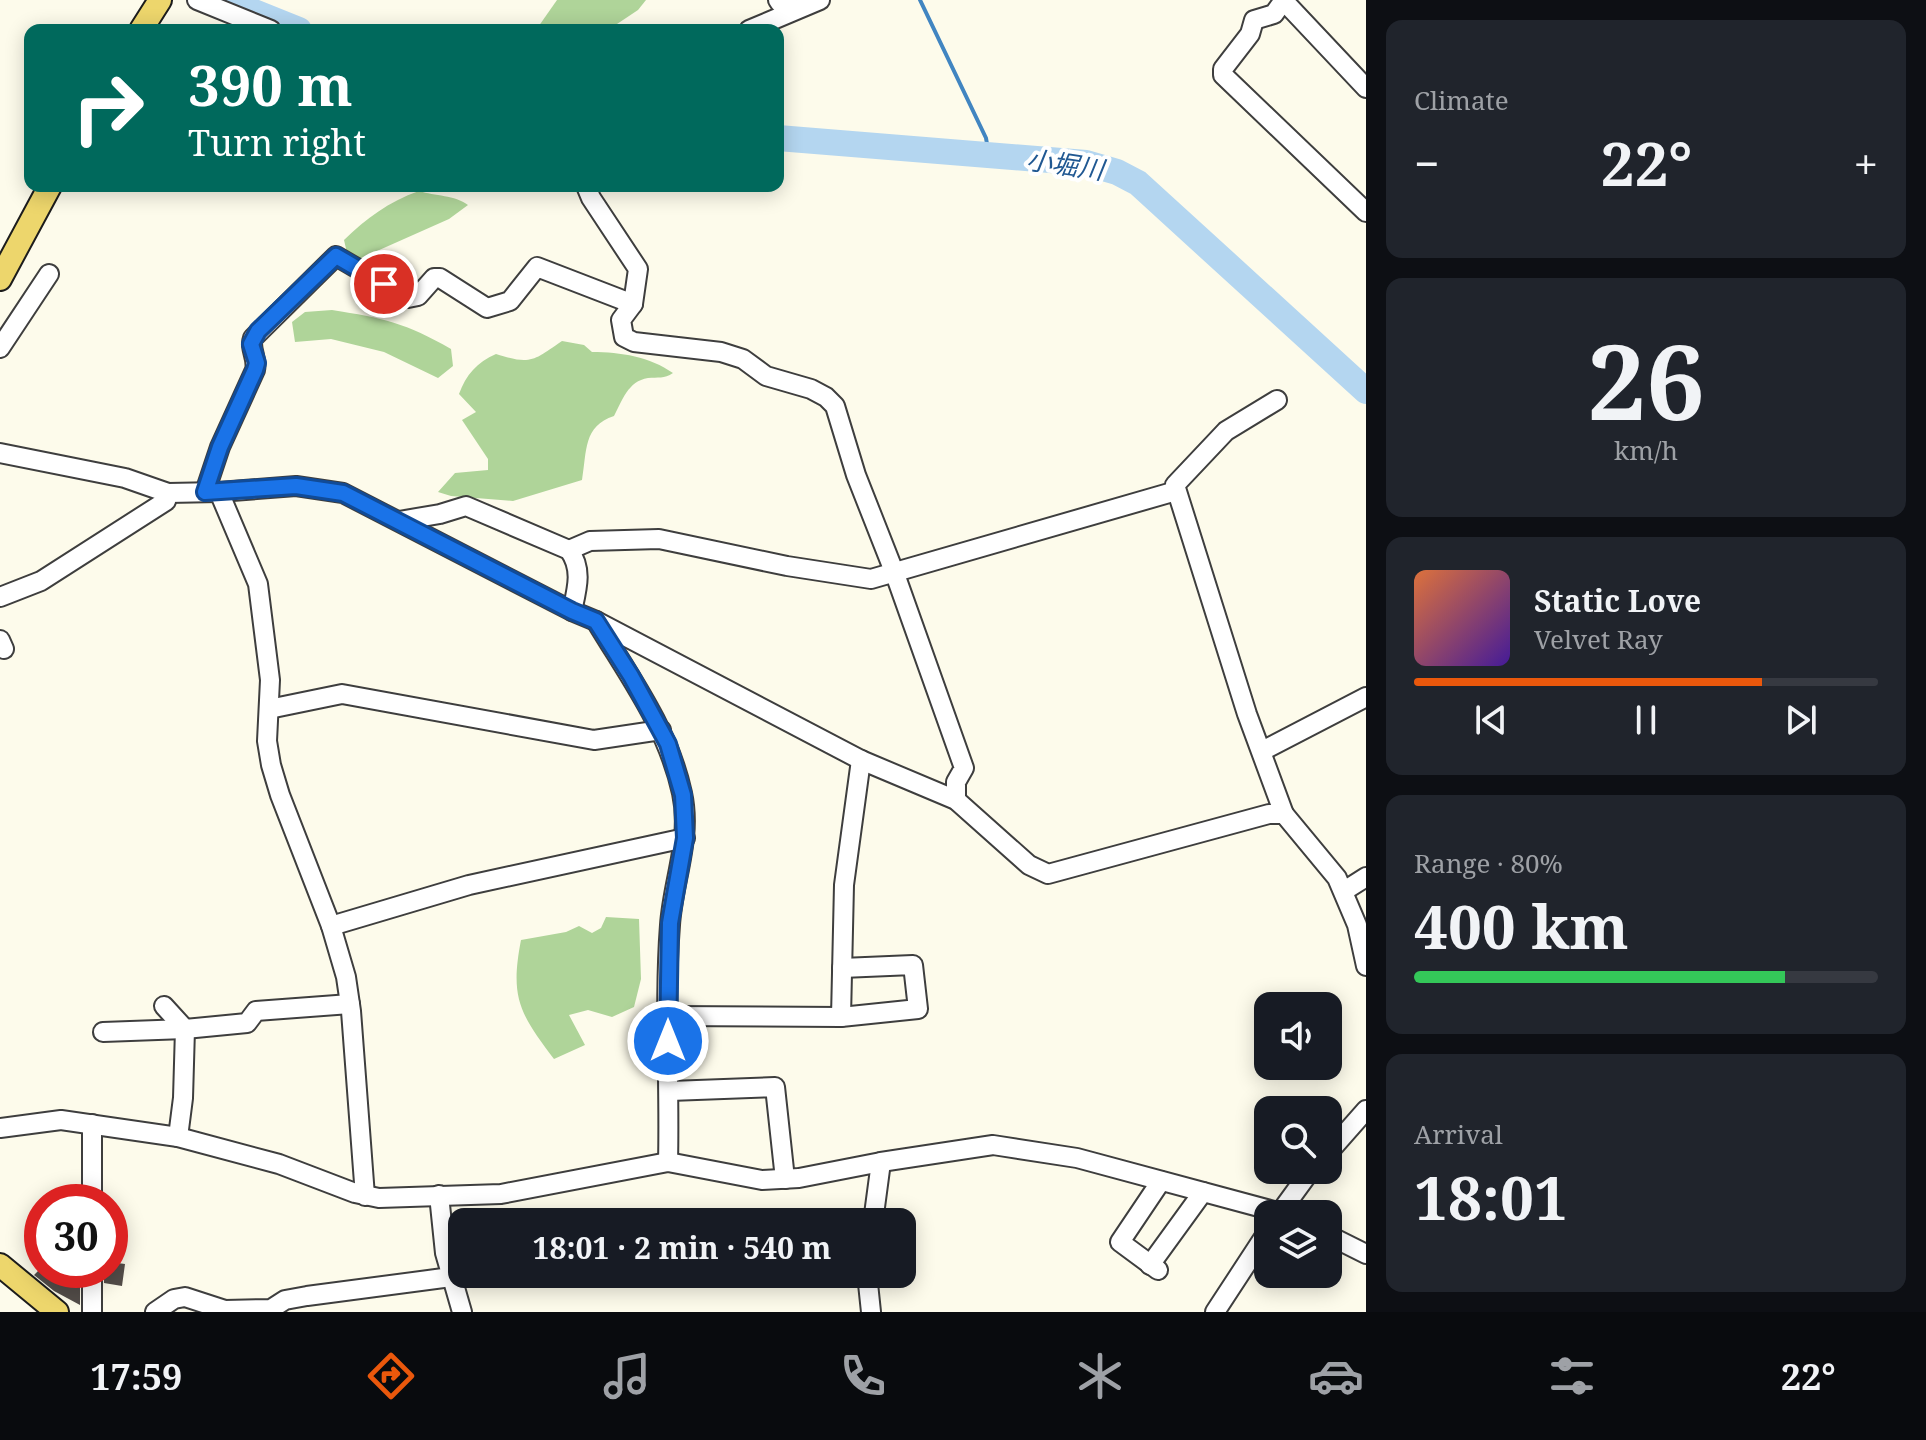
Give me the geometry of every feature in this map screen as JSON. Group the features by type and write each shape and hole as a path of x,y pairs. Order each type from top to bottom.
{"main road":[{"path":"145,24 160,0"},
{"path":"0,279 46,192"},
{"path":"0,1265 57,1312"}],"street":[{"path":"197,0 256,24"},
{"path":"778,0 780,3 788,0"},
{"path":"763,24 820,0"},
{"path":"1366,88 1284,0 1274,14 1254,20 1250,34 1223,69 1223,75 1366,212"},
{"path":"588,192 638,269 633,304 621,320 624,337 634,342 721,352 743,359 766,376 811,389 835,406 856,475 964,768 956,782 956,800"},
{"path":"365,1196 346,977 331,926 280,795 267,741 270,680 258,584 212,492 220,447 255,370 257,363 251,344 253,338 336,256 408,298 418,296 434,278 440,278 487,308 510,301 537,267 633,304"},
{"path":"0,348 49,274"},
{"path":"1277,400 1226,431 1175,485 1247,714 1284,814 1337,878 1362,940 1366,966"},
{"path":"0,453 125,478 168,493 312,486 343,493 861,760 956,800 1029,865 1048,874 1269,814 1284,814"},
{"path":"569,550 590,541 659,539 787,566 871,579 1176,491"},
{"path":"0,597 41,581 62,568 166,501 168,493"},
{"path":"399,521 466,506 569,550 575,557 579,579 572,611"},
{"path":"596,621 661,730 683,795 685,838 670,923 668,1162"},
{"path":"269,709 342,694 594,740 661,730"},
{"path":"1262,751 1366,697"},
{"path":"841,1017 844,885 861,760"},
{"path":"331,926 469,885 685,838"},
{"path":"1344,891 1366,877"},
{"path":"668,1016 841,1017 918,1009 913,965 842,968"},
{"path":"103,1032 247,1023 256,1011 350,1004"},
{"path":"164,1006 185,1029 183,1098 178,1137"},
{"path":"670,1091 775,1087 785,1179"},
{"path":"1342,1139 1363,1119"},
{"path":"0,1128 61,1120 178,1137 279,1164 365,1196 379,1198 501,1194 668,1162 762,1180 785,1179 993,1145 1077,1158 1254,1206"},
{"path":"92,1124 92,1184"},
{"path":"875,1208 881,1162"},
{"path":"1161,1181 1120,1242 1154,1267 1203,1192"},
{"path":"439,1195 448,1265"},
{"path":"1342,1242 1366,1254"},
{"path":"1215,1312 1254,1252"},
{"path":"155,1312 174,1299 185,1297 225,1310 271,1309 285,1300 296,1298 448,1277"},
{"path":"92,1288 92,1312"},
{"path":"454,1288 462,1312"},
{"path":"868,1288 871,1312"}],"green space":[{"path":"557,0 646,0 638,10 617,24 540,24"},
{"path":"424,192 451,197 468,205 449,219 359,259 347,253 344,240 378,211 408,195"},
{"path":"332,310 380,319 421,333 451,349 453,366 438,378 384,352 331,339 295,342 292,322 305,312"},
{"path":"562,341 584,345 592,352 645,359 673,373 635,383 626,392 614,416 597,426 588,441 582,480 513,501 451,496 438,492 455,473 488,470 488,459 462,420 476,412 459,394 473,370 496,354 531,359"},
{"path":"606,917 639,919 641,979 634,1007 612,1017 588,1010 569,1015 585,1045 554,1059 520,1004 517,976 521,940 566,932 579,926 592,933 601,928"}],"building":[{"path":"50,1288 80,1288 80,1305"}],"waterway":[{"name":"小堀川","path":"224,0 284,24"},
{"path":"920,0 986,138 989,156"},
{"name":"小堀川","path":"784,138 1086,163 1117,172 1138,183 1366,391"}],"route":[{"path":"384,284 336,256 258,331 251,344 257,363 255,370 220,447 205,492 312,486 343,493 596,621 631,676 668,744 683,795 685,838 670,923 668,1041"}]}
